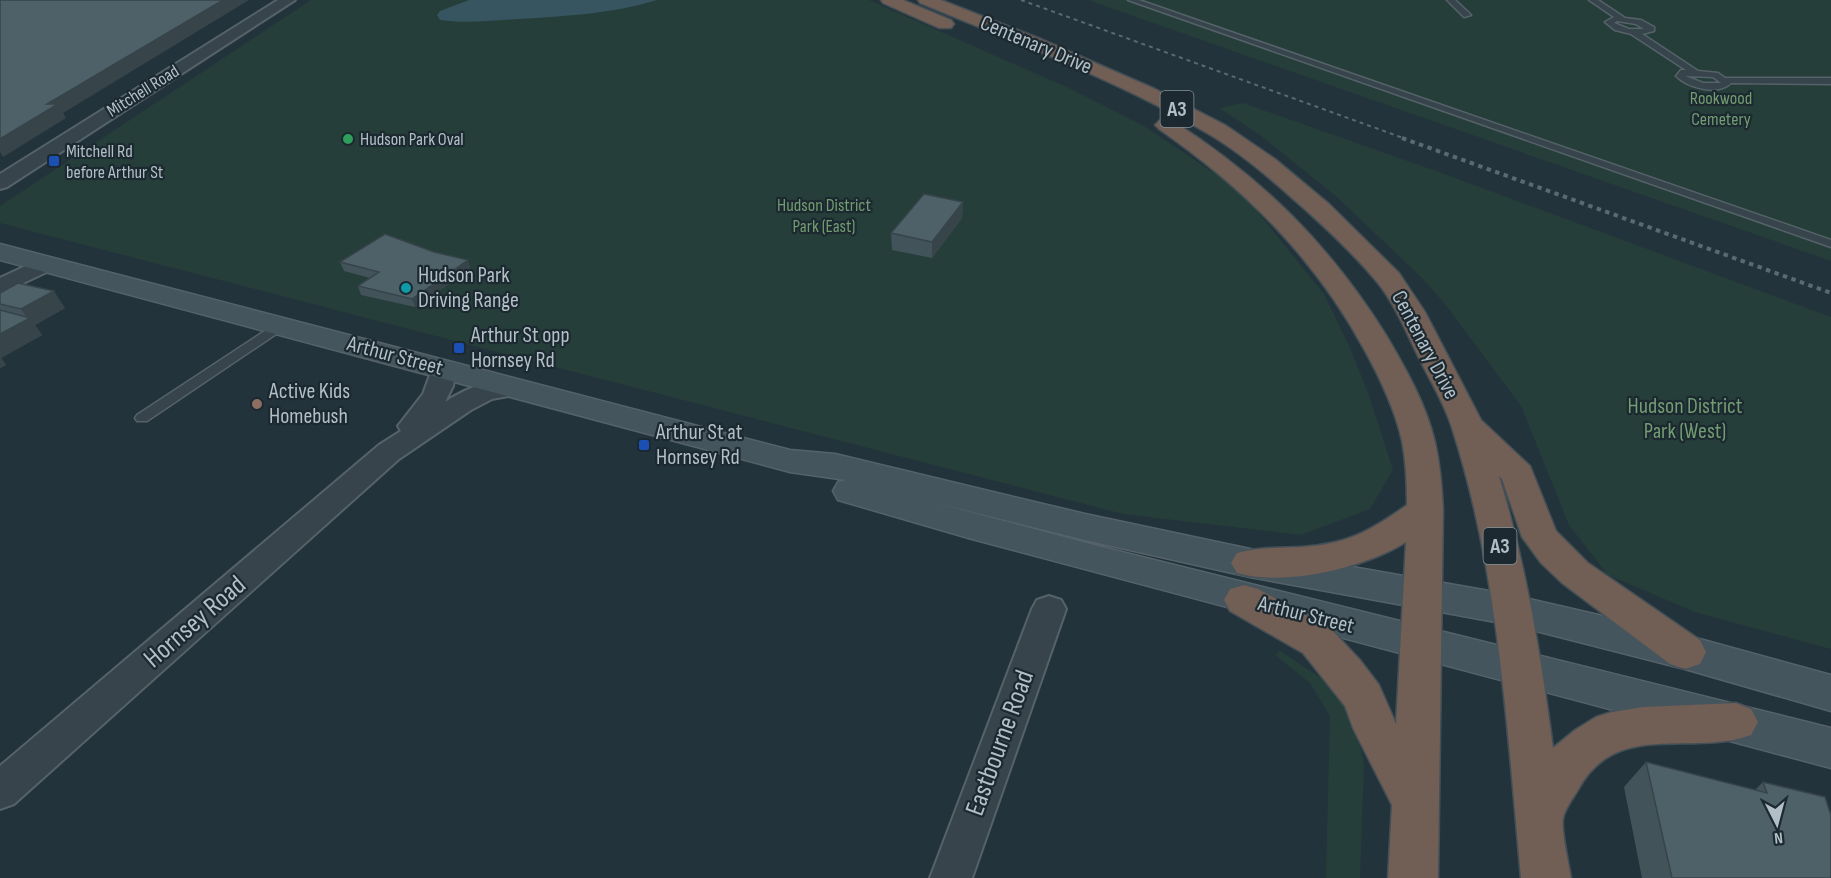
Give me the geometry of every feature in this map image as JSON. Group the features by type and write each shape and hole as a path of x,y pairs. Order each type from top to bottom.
{"highway":[{"name":"Centenary Drive","path":"889,0 1069,76 1160,121 1197,144 1241,178 1281,214 1334,276 1362,318 1402,389 1417,434 1424,472 1425,510 1413,878"},
{"name":"Centenary Drive","path":"926,0 1032,42 1148,93 1217,130 1267,164 1320,209 1389,279 1411,312 1468,426 1505,566 1522,669 1546,878"},
{"path":"1468,426 1518,474 1540,537 1554,553 1575,573 1685,652"},
{"path":"1414,801 1375,728 1364,698 1345,672 1317,641 1247,581 1297,561 1356,552 1386,537 1425,510"},
{"path":"1539,816 1568,764 1612,730 1643,726 1736,722"}],"main road":[{"name":"Arthur Street","path":"0,252 790,460 823,483 980,530 1247,581 1421,595 1512,610 1685,652 1831,693"},
{"name":"Arthur Street","path":"1247,581 1421,644 1736,722 1831,748"}],"street":[{"name":"Mitchell Road","path":"0,183 288,0"},
{"path":"0,287 45,264"},
{"name":"Hornsey Road","path":"389,453 436,397 443,370"},
{"name":"Hornsey Road","path":"0,791 389,453 460,404 485,392 511,387"},
{"name":"Eastbourne Road","path":"951,878 1049,609"}],"lane":[{"path":"1132,0 1831,244"},
{"path":"1451,0 1467,15"},
{"path":"1593,0 1622,19 1638,22 1651,29 1644,32 1632,32 1618,29 1609,22 1622,19"},
{"path":"1632,32 1694,71"},
{"path":"1726,80 1726,85 1707,86 1693,83 1680,76 1684,72 1694,71 1715,75 1726,80 1831,81"},
{"path":"142,418 280,325"}],"green space":[{"name":"Hudson District Park (East)","path":"311,0 869,0 1071,89 1144,126 1223,179 1253,206 1324,294 1369,395 1393,470 1370,509 1301,535 1123,514 0,223 0,206"},
{"name":"Rookwood Cemetery","path":"1088,0 1831,0 1831,261"},
{"name":"Hudson District Park (West)","path":"1243,103 1439,172 1831,317 1831,649 1695,612 1608,575 1569,525 1521,406 1445,304 1423,279 1338,198 1260,135 1219,108"},
{"path":"1280,651 1328,685 1335,684 1354,718 1364,764 1360,878 1326,878 1330,716 1310,683 1275,655"}],"water":[{"path":"469,0 657,0 589,14 554,17 460,22 440,20 437,15 440,11"}],"building":[{"path":"0,0 223,0 47,104 58,104 0,139"},
{"path":"924,194 963,202 932,242 891,233"},
{"path":"385,234 434,252 468,260 412,299 358,286 379,272 340,262"},
{"path":"18,283 54,291 21,309 0,304 0,293"},
{"path":"0,310 30,318 0,334"},
{"path":"1646,762 1767,793 1763,782 1825,797 1831,815 1831,878 1672,878"}],"railway":[{"path":"1021,0 1406,139"},
{"path":"1402,138 1831,293"}],"place":[{"name":"Hudson Park Oval","path":"348,139"},
{"name":"Mitchell Rd before Arthur St","path":"54,161"},
{"name":"Hudson Park Driving Range","path":"406,288"},
{"name":"Arthur St opp Hornsey Rd","path":"459,348"},
{"name":"Active Kids Homebush","path":"257,404"},
{"name":"Arthur St at Hornsey Rd","path":"644,445"}]}
